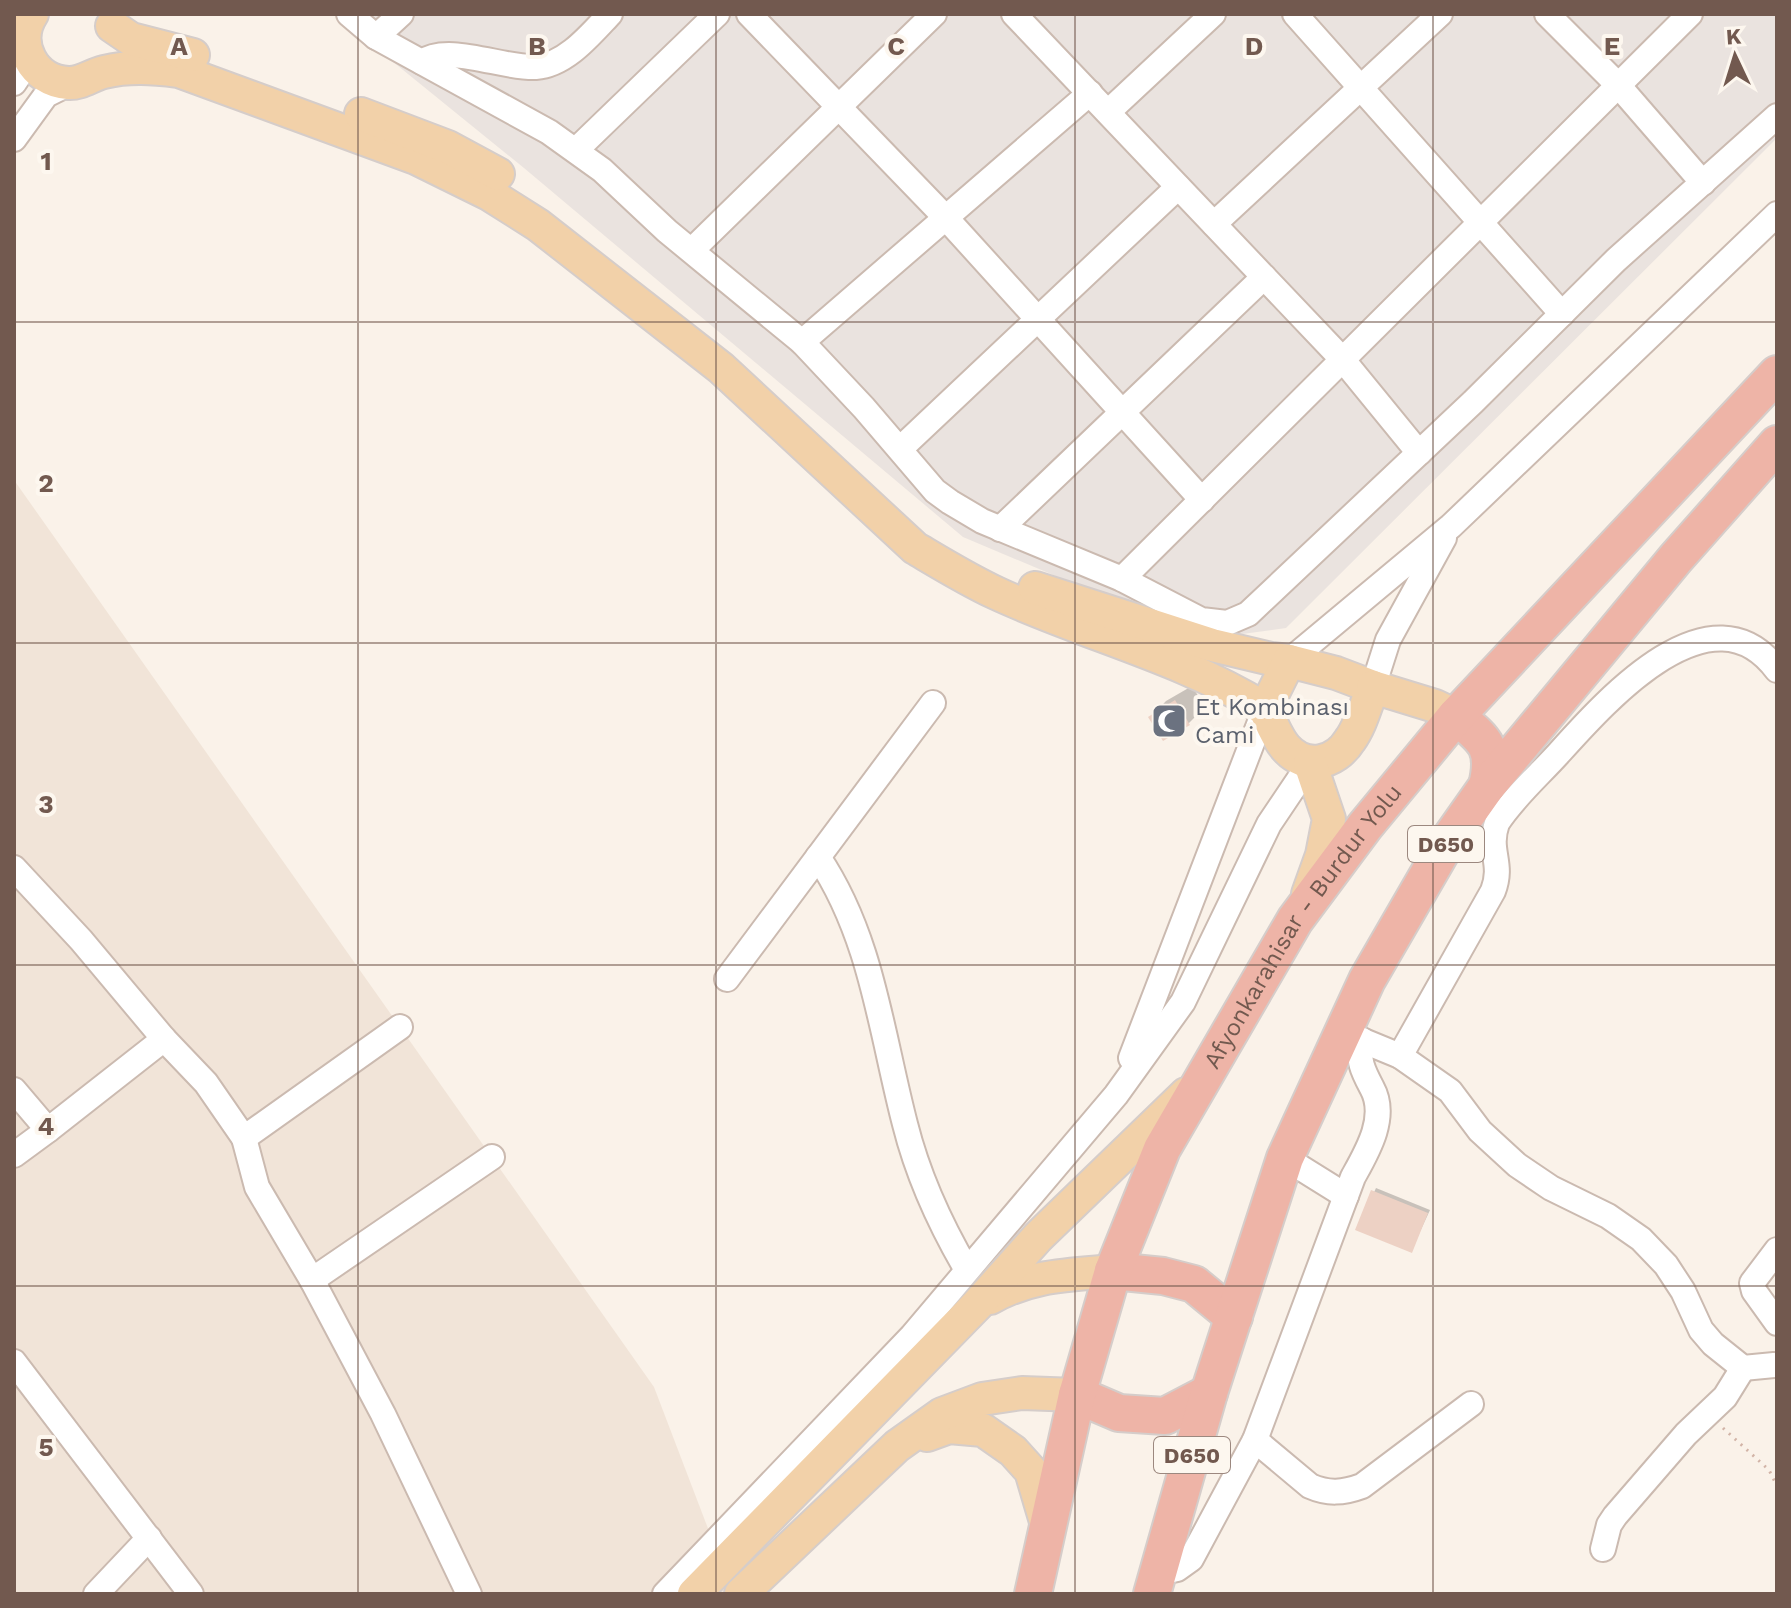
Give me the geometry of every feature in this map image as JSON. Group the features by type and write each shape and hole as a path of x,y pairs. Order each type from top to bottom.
{"highway":[{"name":"Afyonkarahisar - Burdur Yolu","path":"1033,1594 1077,1395 1113,1271 1162,1149 1303,911 1365,826 1456,716 1777,374"},
{"name":"D650","path":"1155,1584 1209,1393 1285,1158 1352,1037 1367,980 1444,847 1487,786 1676,558 1777,444"},
{"path":"1456,716 1487,744 1492,766 1487,786"},
{"path":"1113,1271 1163,1276 1194,1284 1234,1317"},
{"path":"1077,1395 1119,1413 1165,1416 1209,1393"}],"main road":[{"path":"32,14 24,36 21,60 56,81 83,79 121,68 144,66 179,71 416,158 489,194 538,225 691,342 915,548 955,573 997,593 1218,682 1265,709 1285,747 1296,757 1310,763 1327,761 1351,740 1373,687"},
{"path":"83,79 107,64 113,51 109,18"},
{"path":"109,18 131,39 182,51 424,136 504,177 590,240 723,349 885,500 948,551 1000,577 1212,645 1336,673 1456,716"},
{"path":"1265,709 1289,661"},
{"path":"1303,911 1322,855 1329,819 1310,763"},
{"path":"694,1594 977,1305 1038,1237 1200,1081"},
{"path":"977,1305 1013,1285 1046,1276 1113,1271"},
{"path":"741,1594 897,1446 942,1414 982,1399 1022,1393 1077,1395"},
{"path":"897,1446 949,1427 983,1430 1013,1451 1031,1471 1047,1525"}],"street":[{"path":"349,14 376,37 520,115 576,150 625,189 667,231 802,342 935,491 965,512 1000,529 1122,579 1201,620 1218,623 1248,614 1419,453 1616,260 1777,116"},
{"path":"376,37 401,14"},
{"path":"422,62 431,56 449,56 538,67 573,52 610,14"},
{"path":"576,150 717,14"},
{"path":"749,14 946,218 1202,500"},
{"path":"692,250 934,14"},
{"path":"1014,14 1343,360 1419,453"},
{"path":"1108,112 1213,14"},
{"path":"1295,14 1562,314"},
{"path":"1214,224 1440,14"},
{"path":"1547,14 1618,85 1703,183"},
{"path":"1122,579 1690,14"},
{"path":"14,139 46,95 83,79"},
{"path":"802,342 1090,93"},
{"path":"900,449 1178,187"},
{"path":"1289,661 1451,526 1777,214"},
{"path":"1000,529 1264,277"},
{"path":"1373,687 1388,640 1451,526"},
{"path":"1400,1056 1493,891 1499,865 1493,841 1497,823 1597,711 1663,656 1692,643 1716,639 1740,641 1775,659"},
{"path":"727,979 933,703"},
{"path":"1116,1095 1265,709"},
{"path":"665,1594 912,1336 1116,1095 1183,1002 1269,824 1310,763"},
{"path":"818,857 849,911 866,961 905,1125 925,1186 967,1270"},
{"path":"14,868 206,1083 244,1138 257,1187 312,1280 383,1414 469,1594"},
{"path":"244,1138 400,1027"},
{"path":"1352,1037 1400,1056 1450,1091 1480,1131 1517,1165 1551,1188 1608,1216 1647,1245 1666,1265 1683,1291 1701,1330 1743,1368 1776,1371 1777,1338"},
{"path":"1155,1584 1191,1559 1255,1440 1353,1177 1372,1143 1376,1103 1352,1037"},
{"path":"14,1155 164,1039"},
{"path":"14,1090 48,1130"},
{"path":"312,1280 492,1157"},
{"path":"1285,1158 1346,1196"},
{"path":"1777,1250 1752,1283 1754,1291 1777,1323"},
{"path":"14,1362 191,1594"},
{"path":"1603,1549 1609,1525 1615,1516 1686,1434 1725,1397 1743,1368"},
{"path":"1255,1440 1310,1486 1342,1492 1362,1486 1471,1404"},
{"path":"96,1594 149,1538"}],"path":[{"path":"1707,1415 1747,1447 1769,1470 1777,1486"}],"shaded area":[{"path":"334,14 1777,14 1777,138 1286,628 1205,639 963,537 524,168"},
{"path":"14,480 654,1387 733,1594 14,1594"}],"building":[{"name":"Et Kombinası Cami","path":"1175,700 1190,725 1163,741 1148,717"},
{"path":"1371,1190 1428,1213 1412,1253 1355,1230"}],"place":[{"name":"Et Kombinası Cami","path":"1169,721"}]}
